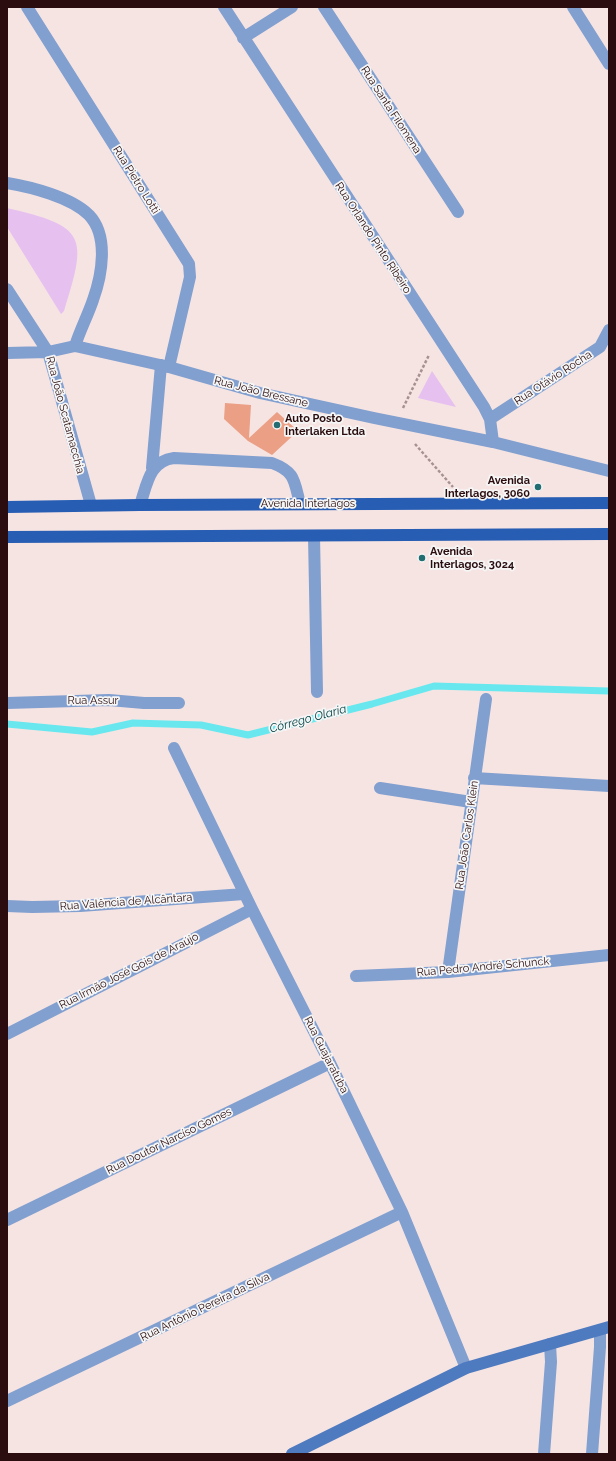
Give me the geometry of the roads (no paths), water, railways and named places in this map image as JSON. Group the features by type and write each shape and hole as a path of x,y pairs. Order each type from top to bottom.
{"main road":[{"name":"Avenida Interlagos","path":"7,507 91,505 609,503"},
{"path":"7,537 609,534"}],"street":[{"name":"Rua Pietro Lotti","path":"27,7 189,264 190,277 165,366 152,468 140,505"},
{"name":"Rua Orlando Pinto Ribeiro","path":"224,7 490,419 493,442"},
{"path":"243,38 292,7"},
{"name":"Rua Santa Filomena","path":"324,7 458,212"},
{"path":"573,7 609,64"},
{"path":"7,183 22,185 64,199 88,214 93,221 102,248 101,264 93,299 75,346"},
{"name":"Rua João Scatamacchia","path":"7,288 48,352 91,505"},
{"name":"Rua Otávio Rocha","path":"490,419 600,348 609,330"},
{"name":"Rua João Bressane","path":"7,352 48,352 75,346 165,366 260,393 493,442 609,471"},
{"path":"152,468 165,459 174,458 272,463 282,467 291,474 300,504"},
{"path":"314,536 317,692"},
{"name":"Rua João Carlos Klein","path":"448,972 486,699"},
{"name":"Rua Assur","path":"7,703 109,700 144,703 179,703"},
{"name":"Rua Guajaratuba","path":"174,748 244,894 330,1063 402,1212 466,1368"},
{"path":"474,778 609,786"},
{"path":"380,788 471,802"},
{"name":"Rua Valência de Alcântara","path":"7,906 80,906 244,894"},
{"name":"Rua Irmão José Gois de Araújo","path":"7,1034 252,909"},
{"name":"Rua Pedro André Schunck","path":"356,976 448,972 609,956"},
{"name":"Rua Doutor Narcíso Gomes","path":"7,1220 330,1063"},
{"name":"Rua Antônio Pereira da Silva","path":"7,1401 402,1212"},
{"path":"292,1454 466,1368 605,1328"},
{"path":"592,1454 600,1347 605,1328"},
{"path":"544,1454 551,1362 550,1344"}],"waterway":[{"name":"Córrego Olaria","path":"7,724 92,732 133,723 201,725 248,735 372,704 434,686 609,691"}],"place":[{"name":"Auto Posto Interlaken Ltda","path":"277,425"},
{"name":"Avenida Interlagos, 3060","path":"538,487"},
{"name":"Avenida Interlagos, 3024","path":"422,558"}]}
